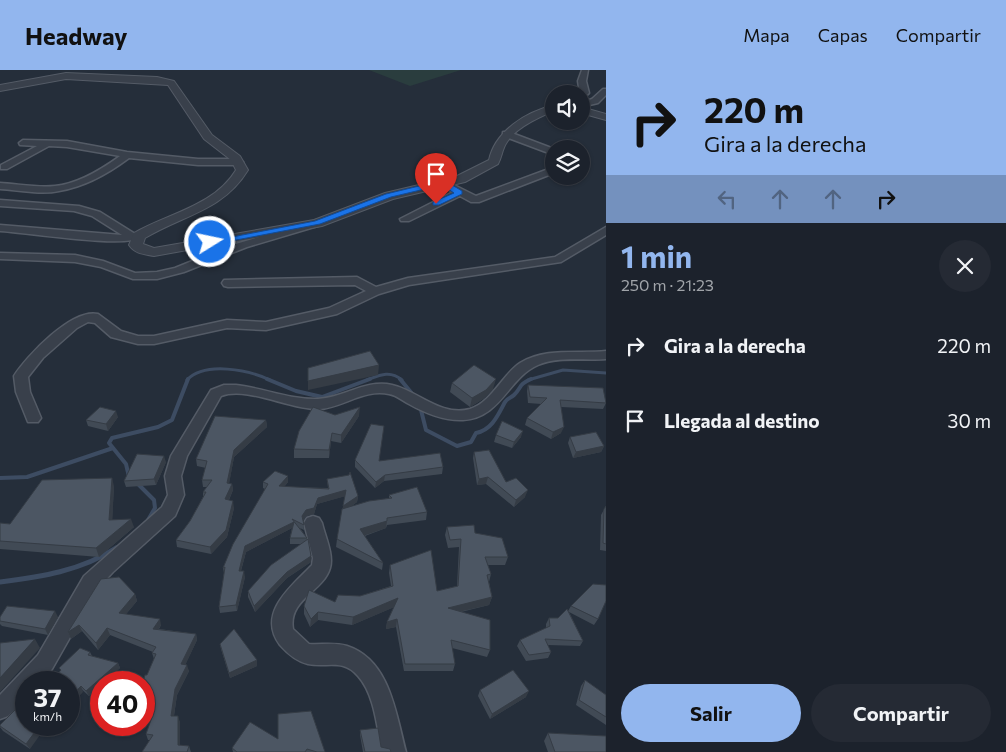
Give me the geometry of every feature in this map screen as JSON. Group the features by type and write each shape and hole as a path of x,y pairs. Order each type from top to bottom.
{"street":[{"path":"583,85 584,72 594,71"},
{"path":"0,88 66,76 140,78 171,83 208,137 236,158 242,170 237,182 225,195 136,237 64,235 41,230 0,228"},
{"path":"595,101 606,91"},
{"path":"590,102 606,101"},
{"path":"0,256 84,260 100,263 127,275 147,277 169,273 232,248 300,230 389,196 461,179 494,162 501,139 513,128 545,110"},
{"path":"590,113 606,117"},
{"path":"506,134 545,149"},
{"path":"23,143 48,143 105,150 127,155 198,162 238,162"},
{"path":"4,167 48,143"},
{"path":"0,186 58,190 86,180 110,168 127,155"},
{"path":"444,183 470,199 478,199 545,173"},
{"path":"405,219 459,193"},
{"path":"0,204 75,208 96,214 136,237"},
{"path":"136,237 136,245 140,249 154,252 317,223"},
{"path":"34,418 23,392 21,376 38,355 72,325 84,319 93,317 100,320 116,334 138,340 154,340 227,324 266,326 333,310 375,291 408,282 557,260 566,257 606,230"},
{"path":"228,282 357,281 375,291"},
{"path":"37,671 45,662 91,582 106,566 169,511 176,495 173,476 179,456 216,393 227,388 299,404 320,404 373,390 388,389 440,412 455,415 475,412 484,408 524,367 533,362 557,357 606,355"},
{"path":"313,523 322,558 322,568 293,596 285,608 282,620 284,632 292,644 304,653 346,656 368,670 385,712 394,752"},
{"path":"0,708 15,697"}],"shaded area":[{"path":"369,70 461,70 410,86"}],"building":[{"path":"370,351 379,365 308,381 308,368"},
{"path":"474,365 496,379 486,390 472,398 452,383"},
{"path":"528,385 603,388 606,403 560,400 564,427 553,432 527,418 547,398 530,397"},
{"path":"100,407 116,411 106,424 86,420"},
{"path":"313,407 335,415 360,407 341,435 332,433 329,450 294,449 299,431"},
{"path":"215,416 266,420 234,450 227,483 232,484 225,499 233,501 226,530 210,547 176,540 190,521 206,492 203,492 212,480 202,480 207,461 196,459"},
{"path":"502,421 523,431 514,442 496,435"},
{"path":"371,424 384,426 379,461 440,453 443,467 385,475 376,482 355,460"},
{"path":"596,432 604,446 576,452 570,437"},
{"path":"489,450 506,482 516,478 528,490 516,500 488,477 479,479 474,452"},
{"path":"137,454 164,456 154,479 124,481"},
{"path":"275,471 288,476 279,486 329,489 327,479 349,475 350,472 358,496 343,506 346,490 318,498 314,508 306,510 302,516 304,525 292,519 307,538 290,538 294,522 245,546 239,571 244,571 236,605 219,607 225,567 223,568 233,544 268,484 263,482"},
{"path":"112,478 109,520 131,519 96,548 0,541 0,523 10,524 42,480"},
{"path":"417,487 427,512 387,518 387,521 360,529 383,563 337,539 342,509 369,501 392,498 389,495"},
{"path":"606,506 606,544 603,543 604,509"},
{"path":"474,525 475,533 502,538 508,557 485,557 491,574 487,575 492,597 448,608 490,620 490,650 451,640 455,664 405,664 397,619 387,622 398,598 353,617 318,612 311,619 304,606 309,590 335,602 338,595 360,596 393,586 390,565 431,550 437,591 458,586 461,539 450,540 447,527"},
{"path":"308,539 311,556 287,572 254,606 248,591 271,565"},
{"path":"119,577 135,594 119,613 160,619 153,629 196,634 181,664 187,665 175,689 171,716 178,716 178,745 189,746 187,752 142,752 152,736 155,736 155,671 149,671 156,654 152,653 156,647 107,628 96,643 79,625 68,632 101,579"},
{"path":"593,584 606,585 606,601 598,619 571,606"},
{"path":"7,606 55,611 45,629 0,621 0,617"},
{"path":"567,609 583,641 545,639 551,652 529,655 520,640 550,626 549,618 558,618"},
{"path":"234,629 257,660 229,673 220,644"},
{"path":"35,639 0,678 0,643"},
{"path":"80,648 90,652 88,655 118,663 109,671 90,671 90,688 86,691 80,687 80,671 60,671 59,668"},
{"path":"513,670 529,691 492,714 480,690"},
{"path":"585,680 606,695 606,717 579,700"},
{"path":"15,710 15,736 32,736 26,744 0,726"},
{"path":"311,711 325,752 307,749 305,752 237,752 232,748 250,722 278,739 278,714"},
{"path":"378,728 381,747 390,749 391,752 365,752 360,730"},
{"path":"548,733 606,736 606,752 555,752"}],"waterway":[{"path":"188,379 195,374 205,371 227,369 251,373 270,380"},
{"path":"530,379 563,370 606,373"},
{"path":"367,380 389,374 402,380"},
{"path":"129,477 126,464 109,443 112,438 158,427 172,420 188,379"},
{"path":"267,379 296,391 322,397 370,379"},
{"path":"400,379 414,396"},
{"path":"420,406 426,430 457,446 471,442 476,433 486,429 497,417 506,401 530,379"},
{"path":"0,478 27,477 113,448"},
{"path":"137,483 154,500 155,508 148,520"},
{"path":"0,582 30,578 74,568 103,556 116,548"}],"route":[{"path":"210,242 317,223 389,196 423,187 444,183 459,193 436,204"}]}
